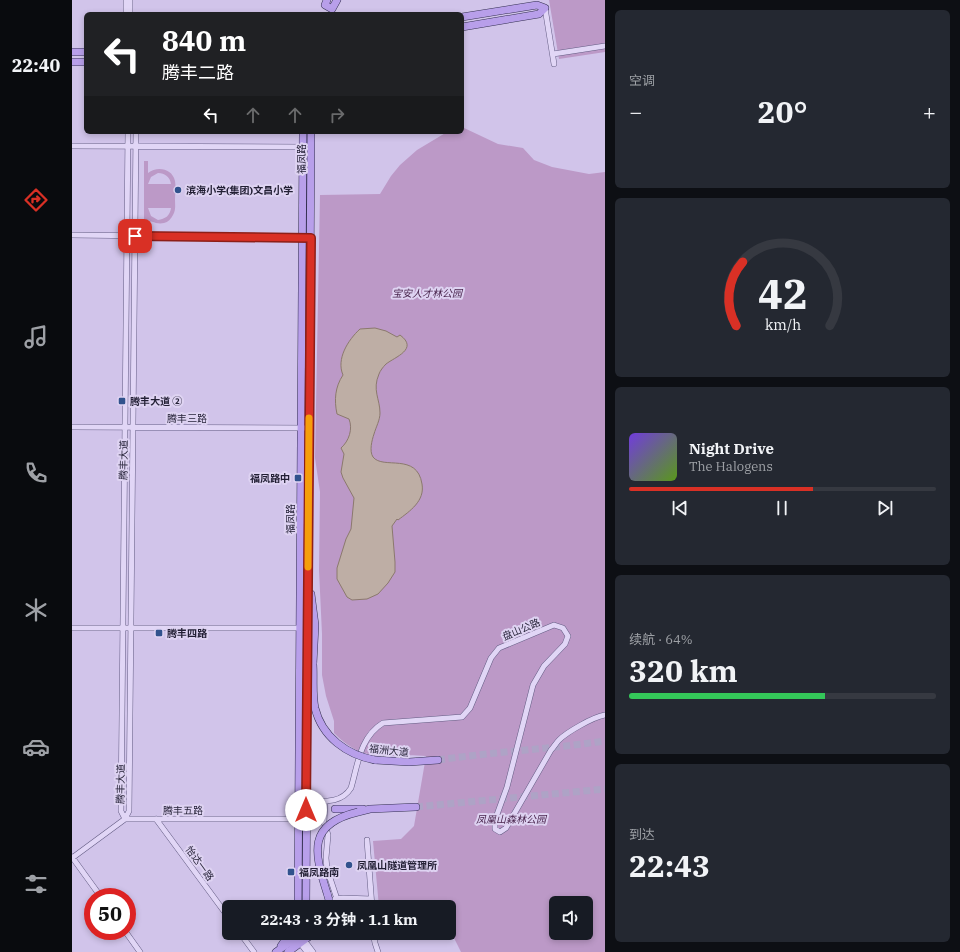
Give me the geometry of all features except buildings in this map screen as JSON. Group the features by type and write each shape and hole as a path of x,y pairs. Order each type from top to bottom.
{"main road":[{"path":"328,0 325,5 332,9 337,0"},
{"path":"464,17 537,5 545,8 539,14 464,26"},
{"path":"72,52 84,52"},
{"path":"72,62 84,62"},
{"name":"福凤路","path":"298,900 303,134"},
{"name":"福凤路","path":"306,900 311,134"},
{"path":"300,506 309,506"},
{"name":"福洲大道","path":"308,587 312,597 315,619 313,664 315,707 319,719 325,729 343,748 355,754 376,760 409,762 438,760"},
{"path":"335,809 416,807"},
{"path":"331,900 327,893 317,858 317,848 320,839 324,830 332,823 344,816 370,809"},
{"path":"276,952 285,940"},
{"path":"276,952 296,940"},
{"path":"288,952 298,940"}],"street":[{"path":"126,0 126,12"},
{"path":"130,0 130,12"},
{"path":"545,8 554,64"},
{"path":"553,54 605,46"},
{"name":"腾丰大道","path":"125,819 121,811 128,134"},
{"name":"腾丰大道","path":"125,819 129,811 136,134"},
{"path":"72,146 303,147"},
{"path":"72,235 311,238"},
{"name":"腾丰三路","path":"72,427 309,428"},
{"name":"盘山公路","path":"306,801 340,798 349,790 366,739 374,728 383,723 462,717 470,708 491,658 499,648 554,625 563,628 568,636 565,644 544,666 533,685 507,788 495,820 495,829 500,832 506,828 551,750 559,740 582,724 599,716 605,715"},
{"path":"72,628 308,628"},
{"path":"325,800 324,822 328,841 326,863 332,900"},
{"path":"94,888 72,857 125,819"},
{"name":"腾丰五路","path":"125,819 306,819"},
{"name":"怡达一路","path":"156,819 222,909"},
{"path":"358,900 371,899 368,840"},
{"path":"131,940 140,952"},
{"path":"245,940 254,952"},
{"path":"302,940 307,952"},
{"path":"303,940 313,952"},
{"path":"374,940 378,952"}],"green space":[{"path":"549,0 605,0 605,52 559,59"},
{"path":"464,128 498,144 523,148 534,160 552,167 589,174 605,172 605,952 461,952 455,940 456,900 378,900 373,841 401,839 414,826 426,756 388,756 367,754 346,743 334,733 334,721 326,696 322,675 319,570 320,492 315,458 320,195 380,194 400,165 417,150 444,134 464,134"},
{"path":"144,161 148,161 148,173 156,169 160,169 171,173 175,181 175,211 165,223 144,220","holes":["158,173 167,176 170,179 171,184 148,184 151,177","148,208 171,208 167,217 158,220 151,216"]}],"shaded area":[{"path":"375,328 386,331 397,337 400,335 407,344 404,352 386,364 379,373 376,390 380,408 380,416 372,442 372,455 378,461 399,463 414,468 419,474 422,490 421,496 416,505 403,517 398,520 397,519 392,526 395,572 388,583 378,594 367,599 352,600 347,597 337,579 337,568 346,539 351,529 354,498 341,472 344,454 341,448 350,435 351,427 349,419 337,414 336,394 338,384 343,375 341,363 344,350 360,329"}],"tunnel":[{"path":"438,760 605,741"},
{"path":"416,807 605,789"}],"slow traffic":[{"path":"308,567 309,418"}],"place":[{"name":"滨海小学(集团)文昌小学","path":"178,190"},
{"name":"腾丰大道 ②","path":"122,401"},
{"name":"福凤路中","path":"298,478"},
{"name":"腾丰四路","path":"159,633"},
{"name":"凤凰山隧道管理所","path":"349,865"},
{"name":"福凤路南","path":"291,872"}],"route":[{"path":"135,236 311,238 306,810"}],"park label":[{"name":"宝安人才林公园","path":"427,293"},
{"name":"凤凰山森林公园","path":"511,819"}]}
